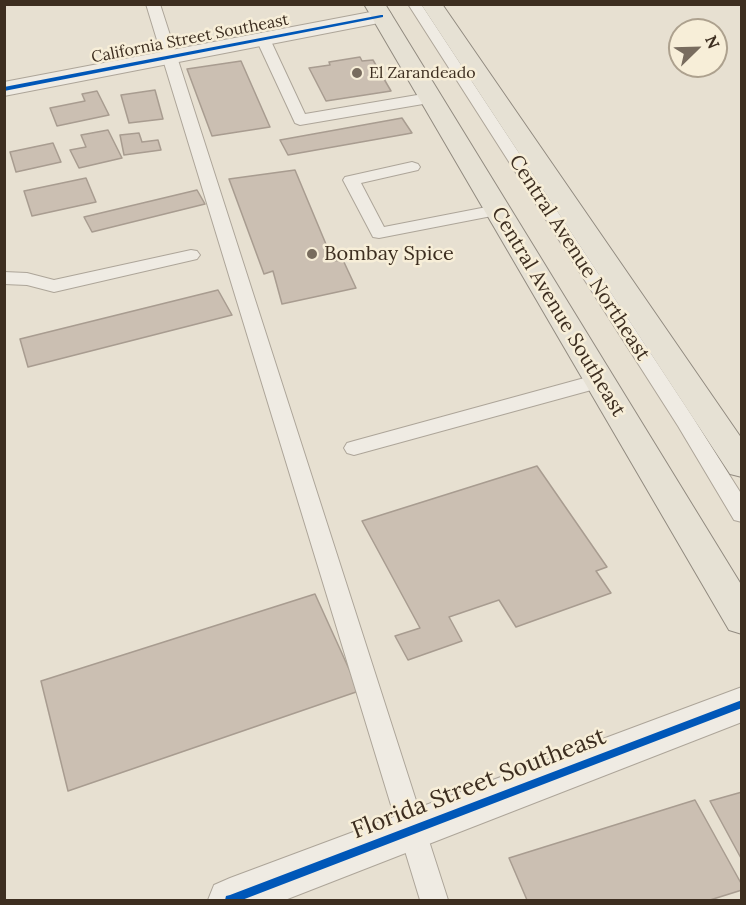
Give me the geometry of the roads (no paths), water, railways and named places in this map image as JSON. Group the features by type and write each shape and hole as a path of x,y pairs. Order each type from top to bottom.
{"main road":[{"name":"Central Avenue Northeast","path":"431,4 741,465"},
{"name":"Central Avenue Southeast","path":"377,10 741,619"}],"street":[{"name":"California Street Southeast","path":"4,89 263,39 377,10"},
{"name":"Florida Street Southeast","path":"230,900 741,704"}],"lane":[{"path":"153,4 434,900"},
{"name":"Central Avenue Northeast","path":"414,4 686,421 741,514"},
{"path":"263,39 300,120 429,98"},
{"path":"412,167 351,180 379,234 497,210"},
{"path":"4,278 27,279 54,286 191,255"},
{"path":"354,447 599,381"}],"place":[{"name":"El Zarandeado","path":"357,73"},
{"name":"Bombay Spice","path":"312,254"}]}
